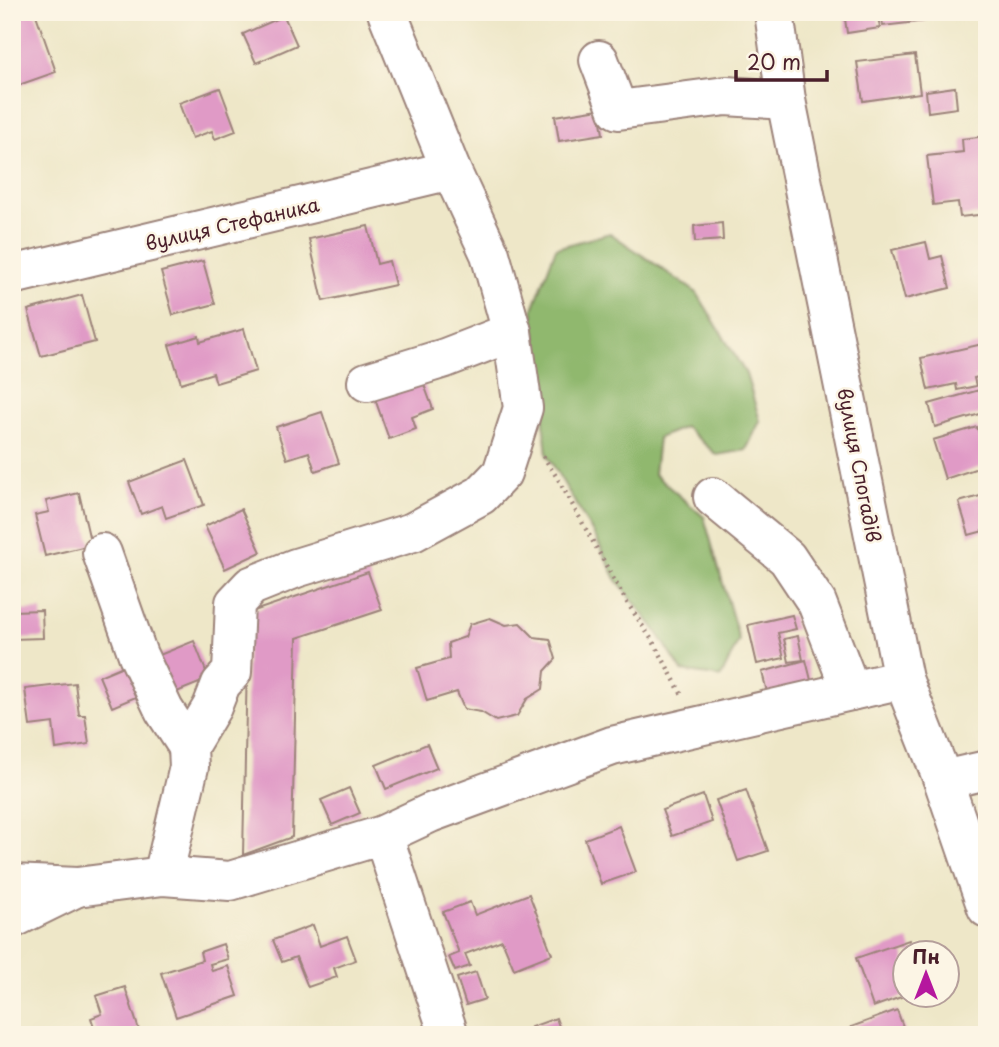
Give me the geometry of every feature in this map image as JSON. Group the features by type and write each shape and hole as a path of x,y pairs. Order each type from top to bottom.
{"street":[{"path":"188,747 212,707 221,684 232,672 235,603 251,586 296,568 413,532 481,495 502,473 523,408 512,332 490,254 387,12"},
{"name":"вулиця Спогадів","path":"774,12 786,100 903,680 943,780 987,908"},
{"path":"599,60 618,110 726,96 786,100"},
{"name":"вулиця Стефаника","path":"12,275 452,170"},
{"path":"367,382 445,358 512,332"},
{"path":"713,497 787,558 817,603 851,691"},
{"path":"102,553 138,655 164,710 188,747 189,767 163,876"},
{"path":"12,884 76,887 163,876 230,881 383,835 430,813 612,746 903,680"},
{"path":"943,780 987,770"},
{"path":"383,835 449,1035"},
{"path":"12,919 76,887"}],"path":[{"path":"523,408 533,442 558,479 626,601 656,646 698,726"}],"green space":[{"path":"610,233 697,293 746,374 760,421 746,450 717,455 685,427 658,438 654,474 704,517 739,640 721,677 682,671 655,629 616,579 596,538 547,455 533,309 556,248"}],"building":[{"path":"12,12 35,12 56,72 16,86 12,75"},
{"path":"844,12 877,12 880,28 847,33"},
{"path":"881,12 924,12 925,21 883,26"},
{"path":"284,16 297,45 256,63 243,34"},
{"path":"915,55 920,93 863,101 857,62"},
{"path":"955,87 957,108 928,112 926,91"},
{"path":"220,88 236,131 215,139 212,131 192,138 179,103"},
{"path":"599,109 603,134 559,141 555,116"},
{"path":"987,136 987,214 960,217 958,202 933,205 927,156 963,152 962,139"},
{"path":"722,223 723,240 695,242 694,226"},
{"path":"368,226 377,264 389,261 395,285 323,301 309,239"},
{"path":"926,242 930,259 942,256 950,288 905,299 892,250"},
{"path":"203,261 215,304 173,315 161,272"},
{"path":"82,295 95,342 41,356 28,310"},
{"path":"244,329 256,371 216,383 213,373 181,383 169,345 199,336 200,342"},
{"path":"987,343 987,375 974,378 976,386 957,390 956,384 928,390 921,358"},
{"path":"422,379 433,409 412,417 416,429 389,439 374,396"},
{"path":"983,389 987,412 935,427 929,404"},
{"path":"322,412 339,463 315,471 309,452 287,459 276,427"},
{"path":"977,427 979,433 987,431 987,465 945,479 933,440"},
{"path":"187,460 204,505 166,518 162,506 141,514 129,482"},
{"path":"79,493 91,545 45,556 35,515 49,512 46,501"},
{"path":"987,494 987,530 969,535 959,502"},
{"path":"241,509 261,552 225,569 205,526"},
{"path":"368,572 382,610 297,638 292,837 243,855 248,613"},
{"path":"42,610 43,638 12,639 12,611"},
{"path":"792,615 796,629 778,633 784,658 757,664 748,625"},
{"path":"490,618 506,625 520,623 534,637 550,639 556,659 545,671 543,689 527,699 517,716 496,721 481,712 464,709 457,692 427,701 417,668 449,659 448,643 465,637 470,624"},
{"path":"798,636 803,660 789,662 784,639"},
{"path":"194,641 209,679 167,696 152,658"},
{"path":"806,660 812,684 768,696 762,672"},
{"path":"130,663 143,694 112,707 99,676"},
{"path":"75,683 79,715 85,715 89,744 56,749 53,723 30,726 25,689"},
{"path":"427,744 437,768 386,789 376,765"},
{"path":"349,788 360,813 332,825 321,800"},
{"path":"746,790 768,851 738,861 716,800"},
{"path":"703,795 712,822 672,836 662,810"},
{"path":"619,826 636,872 601,884 585,839"},
{"path":"529,894 552,954 514,969 502,940 465,954 470,966 455,971 449,957 459,953 443,912 470,902 475,915"},
{"path":"313,925 320,946 347,936 356,960 334,968 337,977 308,987 296,957 282,962 273,940"},
{"path":"223,944 228,959 210,964 212,971 228,966 238,996 176,1017 161,973 202,960 200,952"},
{"path":"890,946 890,1001 873,1007 856,958"},
{"path":"476,972 485,999 466,1005 457,978"},
{"path":"125,987 139,1030 122,1035 111,1035 110,1032 97,1035 91,1018 102,1014 96,996"},
{"path":"897,1010 906,1035 854,1035 851,1027"},
{"path":"556,1018 562,1035 534,1035 531,1027"}]}
